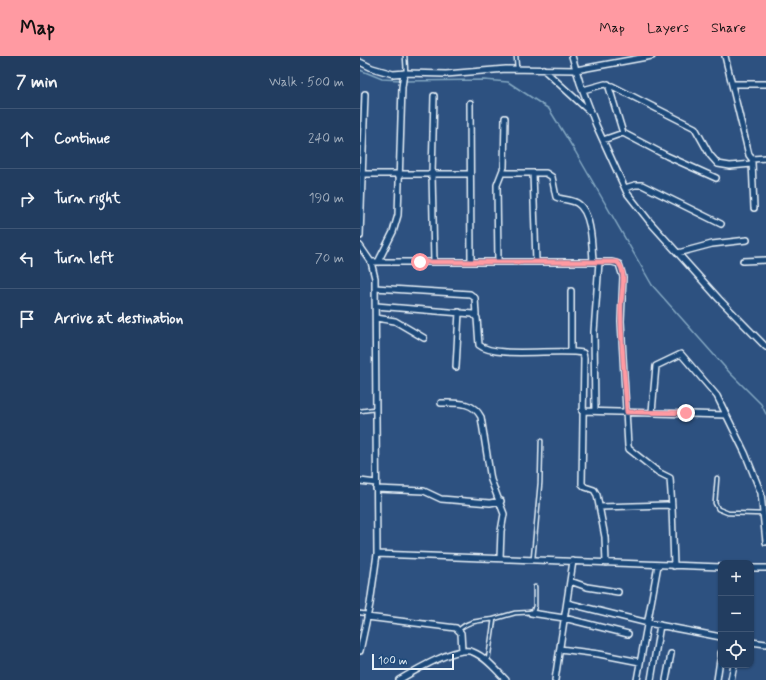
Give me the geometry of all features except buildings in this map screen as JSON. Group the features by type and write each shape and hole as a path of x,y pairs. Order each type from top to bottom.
{"street":[{"path":"572,56 592,114 625,188 649,221 766,347"},
{"path":"360,62 372,68 393,74 446,74 517,68 576,70 652,56"},
{"path":"725,56 749,155 752,161 754,208"},
{"path":"543,69 592,114"},
{"path":"378,262 396,225 399,206 402,87 405,73"},
{"path":"583,90 608,84 695,128 710,155 718,164 724,166 766,158"},
{"path":"608,84 623,132 667,156 716,178"},
{"path":"732,84 766,84"},
{"path":"360,236 365,94"},
{"path":"434,96 432,174 434,262"},
{"path":"470,103 469,174 471,262"},
{"path":"498,262 497,185 502,173 505,156 505,118"},
{"path":"603,140 623,132"},
{"path":"502,173 550,174 553,180 556,197 572,201 580,205 590,229 593,262"},
{"path":"533,173 536,261"},
{"path":"361,174 469,174"},
{"path":"625,188 635,185 642,186 721,224"},
{"path":"678,253 705,245 747,240"},
{"path":"360,246 371,262 376,306 377,554 368,615 360,650"},
{"path":"743,261 766,260"},
{"path":"371,262 536,261 617,262 620,264 622,271 622,353 628,446 658,472 670,478 674,566"},
{"path":"595,411 594,332 599,262"},
{"path":"375,288 470,294 475,298 479,345 485,348 539,353 580,352 584,355 582,484 596,492 605,537 606,563"},
{"path":"571,291 571,352"},
{"path":"376,306 459,312 476,315"},
{"path":"456,366 459,312"},
{"path":"376,318 395,321 424,338"},
{"path":"652,412 656,366 680,354 710,388 726,415 757,482 764,514 766,542"},
{"path":"441,403 464,403 479,412 483,423 492,480 501,501 504,514 501,531 500,558"},
{"path":"582,411 726,415"},
{"path":"360,481 376,483"},
{"path":"376,489 424,490 441,499 490,503 501,501"},
{"path":"600,507 667,505 672,507"},
{"path":"377,554 718,567"},
{"path":"555,680 573,561"},
{"path":"637,680 658,565"},
{"path":"754,568 766,568"},
{"path":"570,581 587,587 618,592"},
{"path":"567,603 648,623 718,636"},
{"path":"531,613 564,618 628,634"},
{"path":"368,615 459,630 462,651"},
{"path":"651,680 660,625"},
{"path":"754,642 766,644"},
{"path":"560,649 640,662"},
{"path":"399,680 446,656 462,651 474,652 506,680"},
{"path":"666,680 671,654"},
{"path":"717,680 719,668"},
{"path":"731,680 733,668"}],"lane":[{"path":"405,56 405,73"},
{"path":"516,56 517,68"},
{"path":"360,411 376,409"},
{"path":"533,559 540,483 541,441"},
{"path":"717,478 715,502 718,509 728,513 764,514"},
{"path":"459,630 464,625 486,619 494,619 515,613 531,613 535,606 535,587"},
{"path":"360,613 368,615"},
{"path":"487,663 494,619"}],"waterway":[{"path":"360,70 382,79 401,80"},
{"path":"404,81 484,80 508,82 549,109 575,151 652,285 730,373 761,404 766,414"}],"route":[{"path":"420,262 617,262 620,264 623,277 621,322 627,412 686,413"}]}
